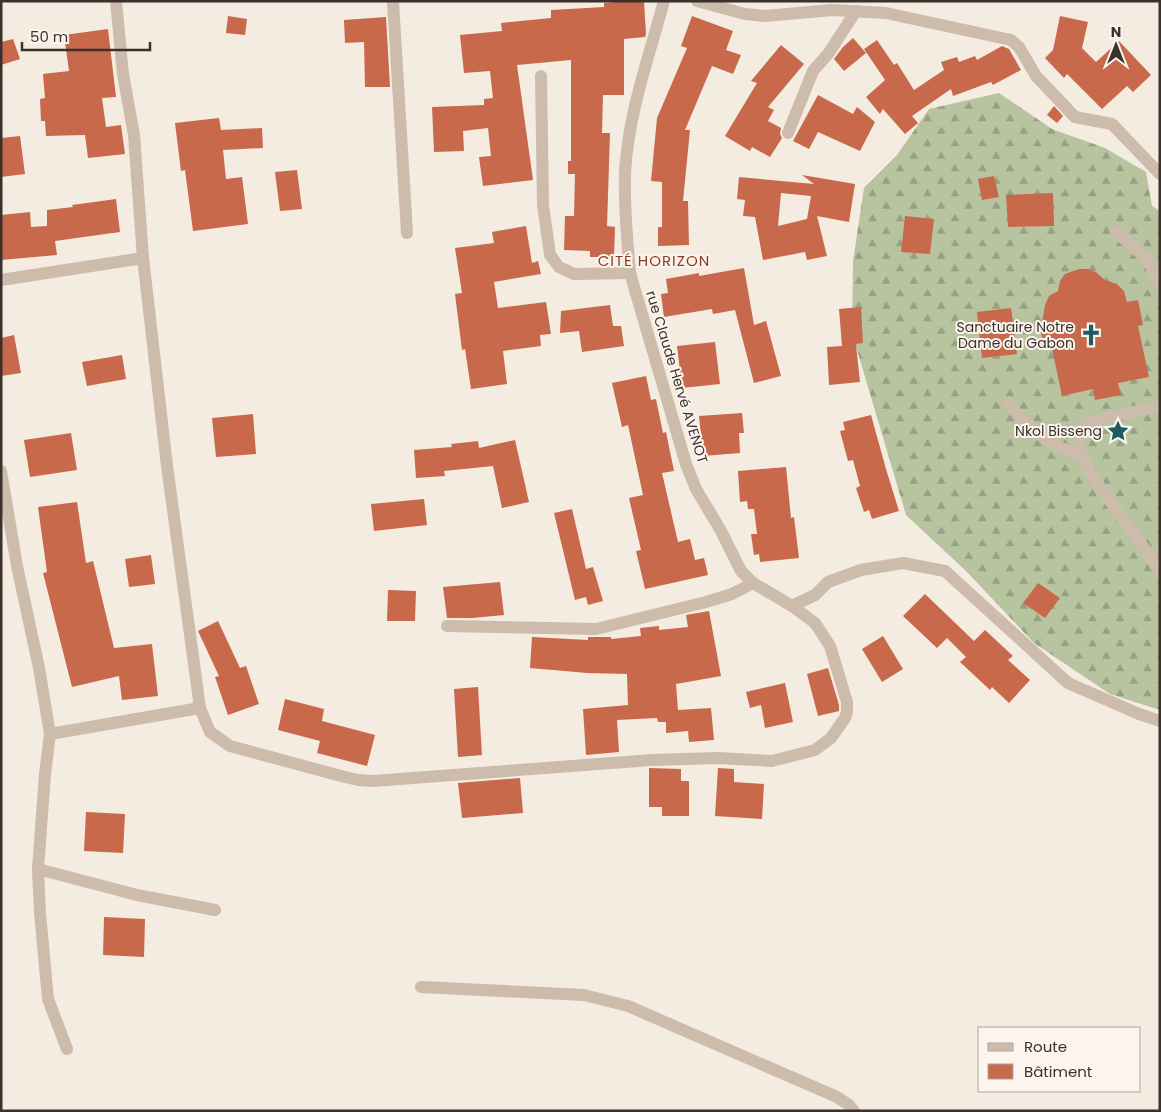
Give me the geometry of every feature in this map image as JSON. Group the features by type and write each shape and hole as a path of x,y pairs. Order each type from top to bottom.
{"street":[{"name":"rue Claude Hervé AVENOT","path":"116,1 122,74 134,135 143,258 167,466 200,708 210,732 230,746 358,780 373,781 652,760 717,758 772,761 815,750 831,738 848,712 847,702 830,646 815,623 792,606 753,583 742,571 696,489 686,464 630,273 627,246 625,173 632,124 640,88 664,1"},
{"path":"393,1 407,233"},
{"path":"697,1 745,14 765,16 832,10 886,13 1011,40 1019,47 1036,76 1075,117 1112,124 1160,174"},
{"path":"788,133 813,71 828,54 856,11"},
{"path":"541,76 544,205 550,255 559,267 574,274 630,273"},
{"path":"1116,232 1147,259 1160,284"},
{"path":"1,280 143,258"},
{"path":"1008,403 1020,418 1038,435 1061,449 1082,456"},
{"path":"1160,406 1088,422 1078,433 1082,456 1092,476 1160,570"},
{"path":"1,471 17,566 39,668 50,734 38,869 40,913 48,1000 67,1049"},
{"path":"792,606 815,595 828,582 861,570 903,562 945,572 1068,683 1139,714 1160,721"},
{"path":"447,626 596,629 706,602 732,594 753,583"},
{"path":"50,734 200,708"},
{"path":"38,869 137,895 215,910"},
{"path":"421,987 584,995 628,1006 837,1096 854,1111"}],"green space":[{"path":"999,93 1052,129 1105,148 1146,172 1152,206 1160,211 1160,710 1110,694 1034,643 967,572 906,515 852,333 853,261 864,188 897,155 929,109"}],"building":[{"path":"644,1 646,34 645,37 624,39 624,95 603,95 602,133 610,133 607,226 615,227 614,257 590,257 590,251 564,250 565,216 574,216 575,174 568,174 568,161 571,161 571,60 517,65 533,180 483,186 479,157 491,156 488,128 463,131 464,151 434,152 432,107 484,105 484,99 493,98 490,71 464,73 460,35 502,31 501,23 551,18 551,10 604,7 604,3"},
{"path":"228,16 247,19 245,35 226,33"},
{"path":"692,16 733,31 726,50 741,55 733,74 712,66 685,130 690,130 683,201 688,201 689,245 658,246 658,227 662,227 662,182 651,181 657,118 687,48 681,46"},
{"path":"1060,16 1088,22 1082,48 1096,62 1119,41 1151,75 1133,92 1127,86 1102,109 1067,74 1064,78 1045,58 1053,50"},
{"path":"386,17 390,87 365,87 364,42 345,43 344,20"},
{"path":"108,29 116,97 102,98 106,127 121,125 125,154 88,158 85,135 46,136 45,121 41,121 40,99 45,98 43,74 69,71 64,35"},
{"path":"853,38 866,53 844,71 834,59"},
{"path":"13,39 20,59 1,65 1,42"},
{"path":"877,40 894,65 897,63 914,90 944,70 941,62 957,57 959,62 975,56 977,60 1002,46 1009,49 1021,70 993,85 991,82 953,96 951,89 912,116 918,123 905,134 883,109 880,114 866,97 885,80 864,49"},
{"path":"781,45 804,64 768,107 774,110 768,121 781,128 780,134 782,138 770,157 752,147 750,151 725,136 757,83 751,81"},
{"path":"818,95 853,114 857,107 875,122 860,151 818,132 809,149 793,141"},
{"path":"1054,106 1063,116 1057,123 1047,115"},
{"path":"219,118 221,130 262,128 263,148 223,150 226,179 242,177 248,224 193,231 185,170 181,171 175,123"},
{"path":"20,136 25,174 1,177 1,138"},
{"path":"297,170 302,209 280,211 275,172"},
{"path":"802,175 855,184 849,222 817,216 827,256 807,260 805,252 763,260 755,217 743,216 745,200 737,199 739,177 814,184","holes":["781,193 811,196 807,219 778,226"]},
{"path":"994,176 999,197 982,200 978,179"},
{"path":"1053,193 1054,226 1008,227 1006,195"},
{"path":"116,199 120,232 55,241 57,255 1,260 1,215 30,212 31,227 47,226 47,210"},
{"path":"905,216 934,219 930,254 901,252"},
{"path":"526,226 532,263 538,261 541,274 494,282 498,308 546,302 551,334 540,335 541,346 503,351 507,384 471,389 465,349 462,350 455,294 462,293 455,248 494,243 492,232"},
{"path":"744,268 754,325 766,321 781,376 754,383 735,310 713,314 712,309 664,317 661,294 668,293 666,279 699,273 699,276"},
{"name":"Sanctuaire Notre Dame du Gabon","path":"1079,269 1088,269 1097,273 1105,280 1117,284 1124,291 1127,302 1138,300 1143,325 1138,326 1149,377 1118,383 1121,395 1095,400 1093,389 1062,396 1051,344 1044,345 1039,323 1042,323 1045,305 1049,296 1058,291 1060,281 1065,274"},
{"path":"610,305 613,326 621,326 624,346 582,352 579,331 560,333 561,311"},
{"path":"861,307 863,343 856,344 860,382 829,385 827,347 842,346 839,309"},
{"path":"1011,308 1017,354 982,358 977,312"},
{"path":"14,335 21,373 1,376 1,338"},
{"path":"715,342 720,384 682,388 677,346"},
{"path":"122,355 126,379 87,386 82,362"},
{"path":"646,376 651,400 656,399 663,433 666,432 674,471 662,473 678,542 690,539 695,560 704,558 708,575 645,589 636,551 641,550 629,498 643,495 628,425 622,427 612,383"},
{"path":"742,413 744,433 739,433 740,453 703,456 699,416"},
{"path":"253,414 256,454 216,457 212,418"},
{"path":"871,415 899,511 872,519 869,510 864,512 856,488 860,486 853,460 848,461 840,431 845,430 843,422"},
{"path":"71,433 77,470 30,477 24,440"},
{"path":"515,440 529,502 502,508 493,466 444,471 445,476 416,478 414,450 452,447 451,444 478,441 479,448"},
{"path":"786,467 791,518 794,517 799,558 760,562 759,554 754,555 751,534 757,534 754,509 748,509 747,501 740,502 738,471"},
{"path":"424,499 427,525 374,531 371,504"},
{"path":"77,502 86,563 93,561 114,648 152,644 158,696 122,700 119,676 72,687 43,573 47,572 38,507"},
{"path":"572,509 586,569 593,567 603,601 588,605 586,597 575,600 554,513"},
{"path":"151,555 155,584 129,587 125,559"},
{"path":"500,582 504,615 447,618 443,587"},
{"path":"1038,583 1060,598 1045,618 1023,603"},
{"path":"388,590 416,591 415,621 387,621"},
{"path":"925,594 974,641 985,630 1013,656 1008,660 1030,680 1009,703 992,687 990,690 960,662 966,657 947,638 937,648 903,616"},
{"path":"709,611 721,676 676,684 678,710 711,708 714,740 689,742 688,731 666,733 666,722 658,722 657,718 617,720 619,752 586,755 583,709 628,705 627,674 530,668 532,637 588,640 588,637 611,637 611,639 641,636 640,628 659,626 659,630 688,627 686,615"},
{"path":"218,621 240,668 246,666 259,704 228,715 215,677 219,676 198,631"},
{"path":"883,636 903,669 882,682 862,649"},
{"path":"828,668 839,711 818,716 807,674"},
{"path":"785,683 793,722 765,728 761,705 750,708 746,692"},
{"path":"478,687 482,755 458,757 454,689"},
{"path":"285,699 324,709 322,721 375,735 367,766 317,753 320,741 278,730"},
{"path":"649,768 681,769 681,781 689,781 689,816 662,816 662,807 649,807"},
{"path":"718,768 734,769 734,782 764,784 762,819 715,816"},
{"path":"520,778 523,813 462,818 458,783"},
{"path":"86,812 125,814 123,853 84,851"},
{"path":"104,917 145,919 144,957 103,955"}],"place":[{"name":"Sanctuaire Notre Dame du Gabon","path":"1091,335"},
{"name":"Nkol Bisseng","path":"1118,431"}],"district":[{"name":"CITÉ HORIZON","path":"654,261"}]}
